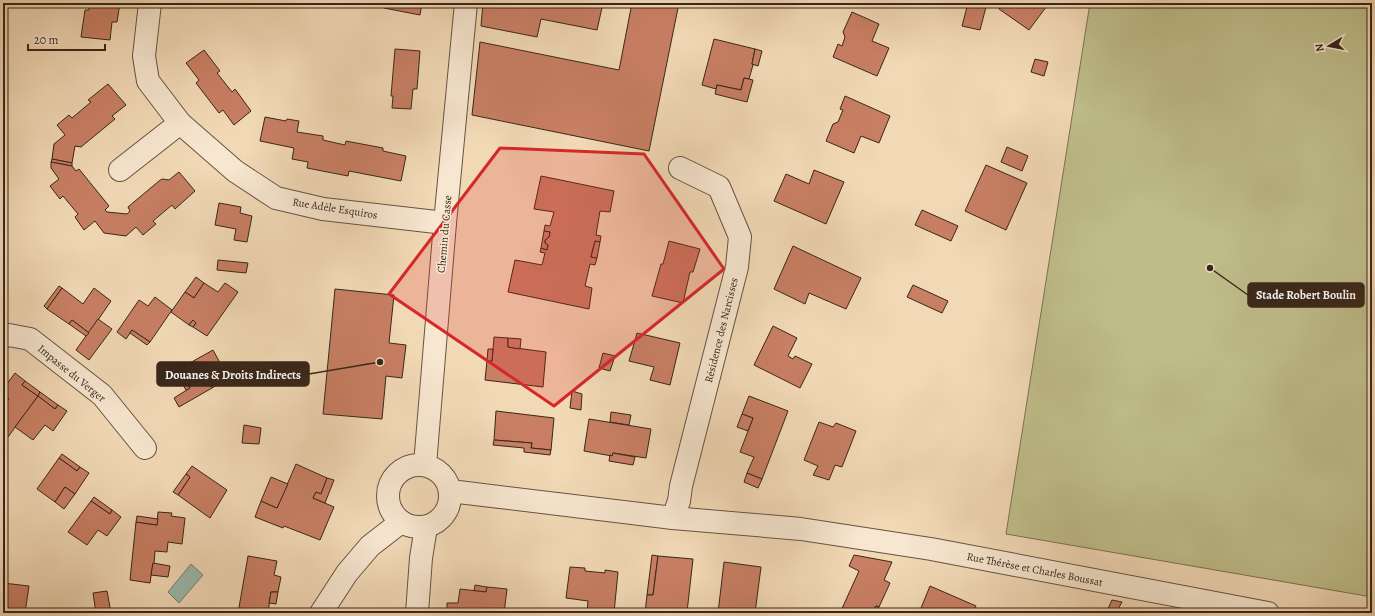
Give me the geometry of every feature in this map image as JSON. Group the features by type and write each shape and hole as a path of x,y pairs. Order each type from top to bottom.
{"street":[{"name":"Rue Adèle Esquiros","path":"150,3 144,56 148,81 180,123 235,171 276,198 323,209 445,223"},
{"name":"Chemin du Casse","path":"425,465 445,223 466,3"},
{"path":"120,170 180,123"},
{"name":"Résidence des Narcisses","path":"673,518 679,501 681,486 737,267 740,237 719,187 680,168"},
{"name":"Impasse du Verger","path":"3,337 9,335 30,339 102,394 145,448"},
{"path":"414,465 425,465 440,473 445,479 450,491 448,507 443,516 435,523 426,527 417,528 408,526 401,522 393,514 389,505 388,494 390,484 396,475 404,468 414,465"},
{"path":"450,491 673,518"},
{"name":"Rue Thérèse et Charles Boussat","path":"673,518 801,530 931,549 1268,613"},
{"path":"321,613 347,572 370,546 401,522"},
{"path":"417,613 426,527"}],"highlighted area":[{"path":"500,148 644,154 724,269 554,406 389,294"}],"shaded area":[{"path":"1090,3 1372,3 1372,597 1006,534"},
{"path":"191,564 203,575 179,603 168,592"}],"building":[{"path":"89,3 120,3 117,22 112,22 110,40 81,37 85,10 89,10"},
{"path":"385,3 422,3 420,15 384,8"},
{"path":"483,3 603,3 597,30 541,19 537,37 481,26"},
{"path":"632,3 679,3 649,151 472,115 480,42 619,70"},
{"path":"968,3 987,3 980,30 962,26"},
{"path":"1003,3 1049,3 1029,30 999,9"},
{"path":"852,12 879,24 872,41 889,48 877,76 833,57 838,44 842,46 845,37 843,32"},
{"path":"714,39 755,49 749,79 744,78 741,90 717,85 716,89 702,85"},
{"path":"395,49 420,51 417,89 413,89 411,109 392,108 393,96 391,96"},
{"path":"755,49 762,51 758,66 752,64"},
{"path":"204,50 220,71 217,73 232,92 235,89 251,111 234,125 223,110 219,113 196,83 199,80 186,63"},
{"path":"1035,59 1048,62 1044,76 1031,72"},
{"path":"744,78 753,80 747,102 715,94 717,85 741,90"},
{"path":"108,84 126,105 112,116 115,119 81,147 75,146 72,163 52,159 54,144 65,135 57,125 69,115 72,118 91,102 88,100"},
{"path":"845,96 890,116 879,143 861,136 854,153 826,141 833,124 838,122 843,110 840,109"},
{"path":"265,117 286,121 287,119 299,121 297,132 323,136 323,140 345,145 346,141 383,148 383,151 406,156 401,181 349,171 348,176 307,168 308,162 292,159 294,148 260,141"},
{"path":"1007,147 1028,156 1022,171 1001,162"},
{"path":"52,159 72,163 72,166 51,162"},
{"path":"51,162 72,166 76,171 79,169 109,206 105,210 107,212 127,214 130,211 128,207 159,181 162,179 169,180 179,172 195,191 175,209 172,205 153,221 156,224 143,235 136,227 126,236 104,233 95,221 84,230 75,217 78,214 63,196 60,199 50,186 59,179 51,168"},
{"path":"986,165 1027,183 1006,230 965,211"},
{"path":"814,170 844,182 826,224 774,201 786,174 809,184"},
{"path":"541,176 614,191 610,212 600,211 596,235 601,236 600,242 595,241 591,257 597,258 595,265 590,264 585,286 592,288 589,309 508,292 515,260 542,265 545,253 540,252 541,248 547,250 548,245 545,243 545,240 549,237 550,232 544,231 545,225 550,226 554,212 534,209"},
{"path":"219,203 241,207 240,213 252,216 247,242 234,240 236,229 215,225"},
{"path":"922,210 958,226 951,241 915,225"},
{"path":"544,231 550,232 549,237 545,240 545,243 548,245 547,250 541,248"},
{"path":"595,241 600,242 597,258 591,257"},
{"path":"669,241 700,249 693,272 690,272 683,303 652,296"},
{"path":"793,246 861,278 846,309 809,293 805,304 774,289"},
{"path":"218,260 248,263 246,273 217,270"},
{"path":"196,277 204,283 194,298 185,292"},
{"path":"204,283 218,292 225,283 238,292 207,336 193,327 196,323 193,320 189,325 171,312 185,292 194,298"},
{"path":"913,285 948,301 942,313 907,297"},
{"path":"59,286 62,288 47,309 44,306"},
{"path":"62,288 83,304 94,288 111,301 89,333 72,320 69,324 47,309"},
{"path":"335,289 394,295 389,343 406,345 402,378 386,376 382,419 323,414"},
{"path":"155,297 172,310 150,342 132,330 126,339 117,332 139,300 148,306"},
{"path":"98,319 112,329 89,360 76,350"},
{"path":"72,320 89,333 86,336 69,324"},
{"path":"193,320 196,323 193,327 189,325"},
{"path":"773,326 797,338 788,356 793,359 795,356 812,364 800,388 754,365"},
{"path":"132,330 150,342 147,345 130,333"},
{"path":"637,333 680,343 670,385 650,380 654,367 629,361"},
{"path":"494,337 508,338 508,347 546,352 543,387 485,380 487,361 492,361"},
{"path":"508,338 521,339 520,349 508,347"},
{"path":"488,349 493,349 492,361 487,361"},
{"path":"213,350 224,370 207,380 212,388 179,407 174,398 190,388 179,369"},
{"path":"603,353 615,356 610,371 599,368"},
{"path":"179,369 190,388 186,390 175,371"},
{"path":"224,370 229,378 212,388 207,380"},
{"path":"15,373 25,381 22,385 38,396 8,437 3,434 3,422 5,420 3,418 3,407 9,399 3,394 3,389"},
{"path":"25,381 40,392 38,396 22,385"},
{"path":"572,391 582,394 581,410 570,408"},
{"path":"40,392 58,405 55,409 38,396"},
{"path":"38,396 55,409 58,405 67,411 53,431 45,425 33,440 15,427"},
{"path":"749,396 788,411 762,479 747,473 754,457 740,452 753,418 742,414"},
{"path":"496,411 554,418 551,450 531,448 532,443 494,440"},
{"path":"611,412 631,415 629,425 610,422"},
{"path":"742,414 753,418 748,431 737,427"},
{"path":"589,419 651,429 646,458 613,453 612,456 584,451"},
{"path":"819,422 833,427 836,423 856,431 842,467 835,465 829,480 813,475 818,466 804,460"},
{"path":"244,425 261,428 259,444 242,443"},
{"path":"494,440 532,443 531,448 551,450 550,455 524,452 524,448 493,445"},
{"path":"613,453 635,457 633,465 609,461 610,455 612,456"},
{"path":"62,454 80,467 77,471 59,458"},
{"path":"59,458 77,471 80,467 89,473 75,494 65,487 55,502 37,489"},
{"path":"296,464 327,478 321,494 316,492 313,498 334,507 320,540 255,517 261,501 277,508"},
{"path":"192,466 227,490 210,518 178,495 190,477 186,474"},
{"path":"747,473 762,479 758,488 744,482"},
{"path":"186,474 190,477 178,495 173,492"},
{"path":"271,477 288,484 277,508 261,501"},
{"path":"327,478 334,480 325,503 313,498 316,492 321,494"},
{"path":"65,487 75,494 64,509 55,502"},
{"path":"94,497 112,510 110,514 91,501"},
{"path":"91,501 110,514 112,510 121,517 107,536 98,530 87,545 68,532"},
{"path":"158,512 172,513 171,516 185,518 182,544 168,542 167,552 155,551 150,583 130,580 136,522 157,525"},
{"path":"137,516 158,519 157,525 136,522"},
{"path":"652,555 658,556 653,595 647,595"},
{"path":"854,555 892,562 884,580 890,583 879,607 876,606 872,613 840,613 859,571 849,566"},
{"path":"248,556 277,561 274,575 281,577 278,592 271,592 268,613 238,613"},
{"path":"658,556 693,559 687,612 669,610 668,613 645,613 647,595 653,595"},
{"path":"724,562 761,567 755,613 718,613"},
{"path":"153,563 170,566 168,577 151,575"},
{"path":"570,567 585,568 585,571 605,573 605,570 618,572 614,613 587,613 588,601 566,598"},
{"path":"3,583 29,586 25,613 3,613"},
{"path":"475,585 487,587 486,592 474,591"},
{"path":"930,586 976,606 973,613 919,613"},
{"path":"487,587 507,589 504,613 447,613 447,603 458,603 460,589 486,592"},
{"path":"107,591 111,613 96,613 93,593"},
{"path":"271,592 278,592 276,604 269,603"},
{"path":"1112,600 1122,602 1116,613 1106,613"},
{"path":"876,606 879,607 876,613 872,613"}],"place":[{"name":"Stade Robert Boulin","path":"1210,268"},
{"name":"Douanes & Droits Indirects","path":"380,362"}]}
